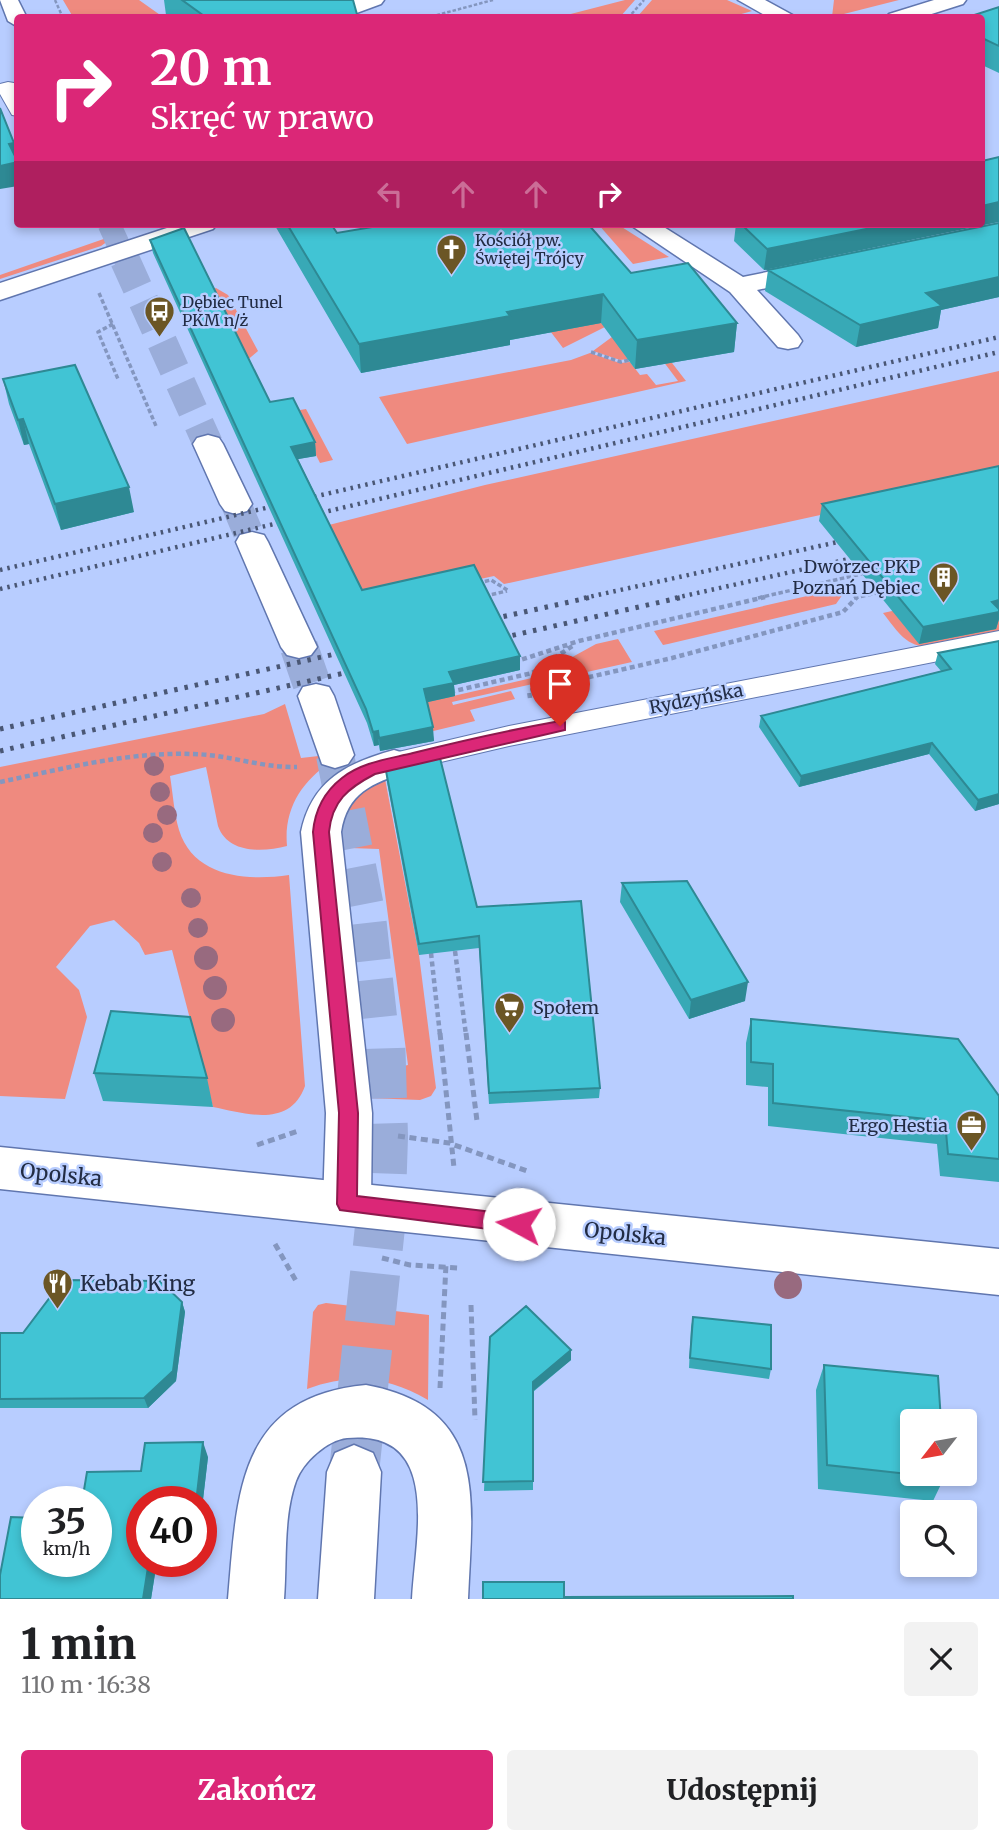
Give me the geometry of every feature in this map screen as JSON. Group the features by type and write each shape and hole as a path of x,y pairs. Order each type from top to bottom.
{"street":[{"path":"334,14 374,0"},
{"path":"748,0 779,14"},
{"path":"909,14 956,0"},
{"path":"0,292 192,228"},
{"path":"648,228 739,286 788,341"},
{"path":"739,286 835,267"},
{"path":"208,444 236,504"},
{"path":"252,542 299,647"},
{"path":"316,696 320,760"},
{"path":"347,1204 349,1113 323,813 333,795 349,780 370,769 394,763"},
{"name":"Opolska","path":"0,1168 999,1272"},
{"path":"256,1599 267,1491 276,1463 292,1439 313,1422 340,1412 367,1409 393,1415 416,1430 432,1451 442,1476 440,1599"},
{"path":"346,1599 354,1472"}],"lane":[{"path":"0,89 8,87 14,101"},
{"name":"Rydzyńska","path":"394,763 533,731 999,640"}],"path":[{"path":"441,14 493,0"},
{"path":"632,14 644,0"},
{"path":"98,292 156,426"},
{"path":"114,324 99,332 118,379"},
{"path":"591,352 621,362 629,360"},
{"path":"504,665 579,641 878,570"},
{"path":"476,597 509,591 491,580 478,583"},
{"path":"533,731 529,691 672,658 843,612 855,597 887,590"},
{"path":"439,695 532,673 579,641"},
{"path":"0,782 83,764 137,756 217,755 284,768 320,760"},
{"path":"455,951 477,1121"},
{"path":"431,953 454,1167"},
{"path":"432,1451 439,1410 445,1253"}],"shaded area":[{"path":"63,0 139,0 159,14 71,14"},
{"path":"625,0 635,0 623,14 571,14"},
{"path":"652,0 727,0 752,11 742,14 640,14"},
{"path":"834,0 899,0 844,14 832,14"},
{"path":"602,228 623,228 669,257 633,264"},
{"path":"118,234 101,246 0,279 0,275"},
{"path":"213,289 228,295 258,351 245,362"},
{"path":"627,302 611,324 563,348 541,319"},
{"path":"645,328 686,381 407,444 379,397 571,360 590,353 620,363 630,362 640,375 647,374 656,385 678,381 642,333 628,359 620,360 593,351 616,334"},
{"path":"999,371 999,476 504,584 494,576 380,601 375,630 325,526 485,485"},
{"path":"306,409 333,460 320,463 294,411"},
{"path":"838,589 843,594 836,604 668,644 663,645 654,631"},
{"path":"892,611 999,616 999,631 926,647 918,646 901,635 883,613"},
{"path":"618,639 632,662 452,702 453,705 511,691 515,699 470,710 475,721 425,733 417,713 429,673 427,702 536,677 596,644"},
{"path":"285,704 301,758 345,753 320,770 301,790 289,816 287,846 257,850 230,842 218,826 206,767 170,776 179,830 186,846 197,858 224,873 240,876 289,875 305,1086 298,1099 289,1108 266,1115 213,1107 172,950 145,955 139,943 114,920 90,926 56,967 79,990 87,1017 65,1099 0,1096 0,767 264,714"},
{"path":"385,779 419,955 436,1088 431,1096 420,1100 368,1098 369,1083 377,1072 408,1065 379,849 350,848 343,837 341,827 343,816 356,798"},
{"path":"326,1303 429,1315 428,1400 398,1386 369,1380 339,1381 307,1389 313,1312 318,1305"}],"building":[{"path":"182,0 353,0 357,14 201,14"},
{"path":"999,7 999,46 985,39 985,14 977,14"},
{"path":"0,108 14,143 9,144 14,154 14,163 0,166"},
{"path":"999,157 999,202 985,205 985,160"},
{"path":"999,223 999,277 926,293 942,306 860,325 768,270 985,228"},
{"path":"184,228 270,402 293,398 315,442 291,447 362,590 474,565 520,656 449,672 454,683 424,689 433,727 379,738 378,731 373,732 366,709 150,240"},
{"path":"289,228 334,228 337,233 366,228 592,228 631,273 688,263 737,323 637,340 603,294 507,312 510,316 359,344"},
{"path":"745,228 871,228 767,249"},
{"path":"75,365 129,487 55,504 23,419 18,420 3,379"},
{"path":"999,466 999,600 992,602 999,612 923,627 822,504"},
{"path":"999,641 999,794 978,800 932,743 801,776 761,716 951,669 938,653"},
{"path":"439,754 477,907 581,901 600,1088 489,1093 479,936 419,944 386,771"},
{"path":"687,881 748,982 691,1000 622,883"},
{"path":"111,1011 190,1017 207,1078 94,1073"},
{"path":"751,1019 958,1039 999,1096 999,1159 948,1154 945,1121 773,1103 773,1064 751,1062"},
{"path":"63,1280 160,1281 182,1302 173,1371 144,1398 0,1399 0,1333 23,1333"},
{"path":"526,1306 571,1350 533,1382 533,1481 483,1482 490,1337"},
{"path":"693,1317 771,1325 771,1369 690,1358"},
{"path":"824,1365 938,1376 940,1409 900,1409 900,1473 827,1465"},
{"path":"203,1442 198,1486 126,1486 126,1577 146,1577 143,1599 0,1599 0,1575 11,1517 21,1517 21,1577 112,1577 112,1486 85,1486 87,1472 141,1471 145,1443"},
{"path":"483,1582 564,1582 564,1597 793,1596 793,1599 483,1599"}],"tunnel":[{"path":"111,228 126,261"},
{"path":"125,260 208,444"},
{"path":"236,504 252,542"},
{"path":"299,647 316,696"},
{"path":"335,755 367,917 380,1035"},
{"path":"354,1472 380,1227 383,1137 380,1033"}],"railway":[{"path":"0,570 999,337"},
{"path":"0,589 999,352"},
{"path":"584,598 856,538"},
{"path":"675,598 867,555"},
{"path":"483,621 592,597"},
{"path":"492,640 683,597"},
{"path":"0,729 353,650"},
{"path":"0,751 362,669"}],"place":[{"name":"Kościół pw. Świętej Trójcy","path":"452,276"},
{"name":"Dębiec Tunel PKM n/ż","path":"159,338"},
{"name":"Dworzec PKP Poznań Dębiec","path":"943,604"},
{"name":"Społem","path":"510,1035"},
{"name":"Ergo Hestia","path":"971,1153"},
{"name":"Kebab King","path":"57,1311"}],"route":[{"path":"519,1224 347,1204 349,1113 321,832 323,813 333,795 349,780 370,769 483,741 560,726"}]}
